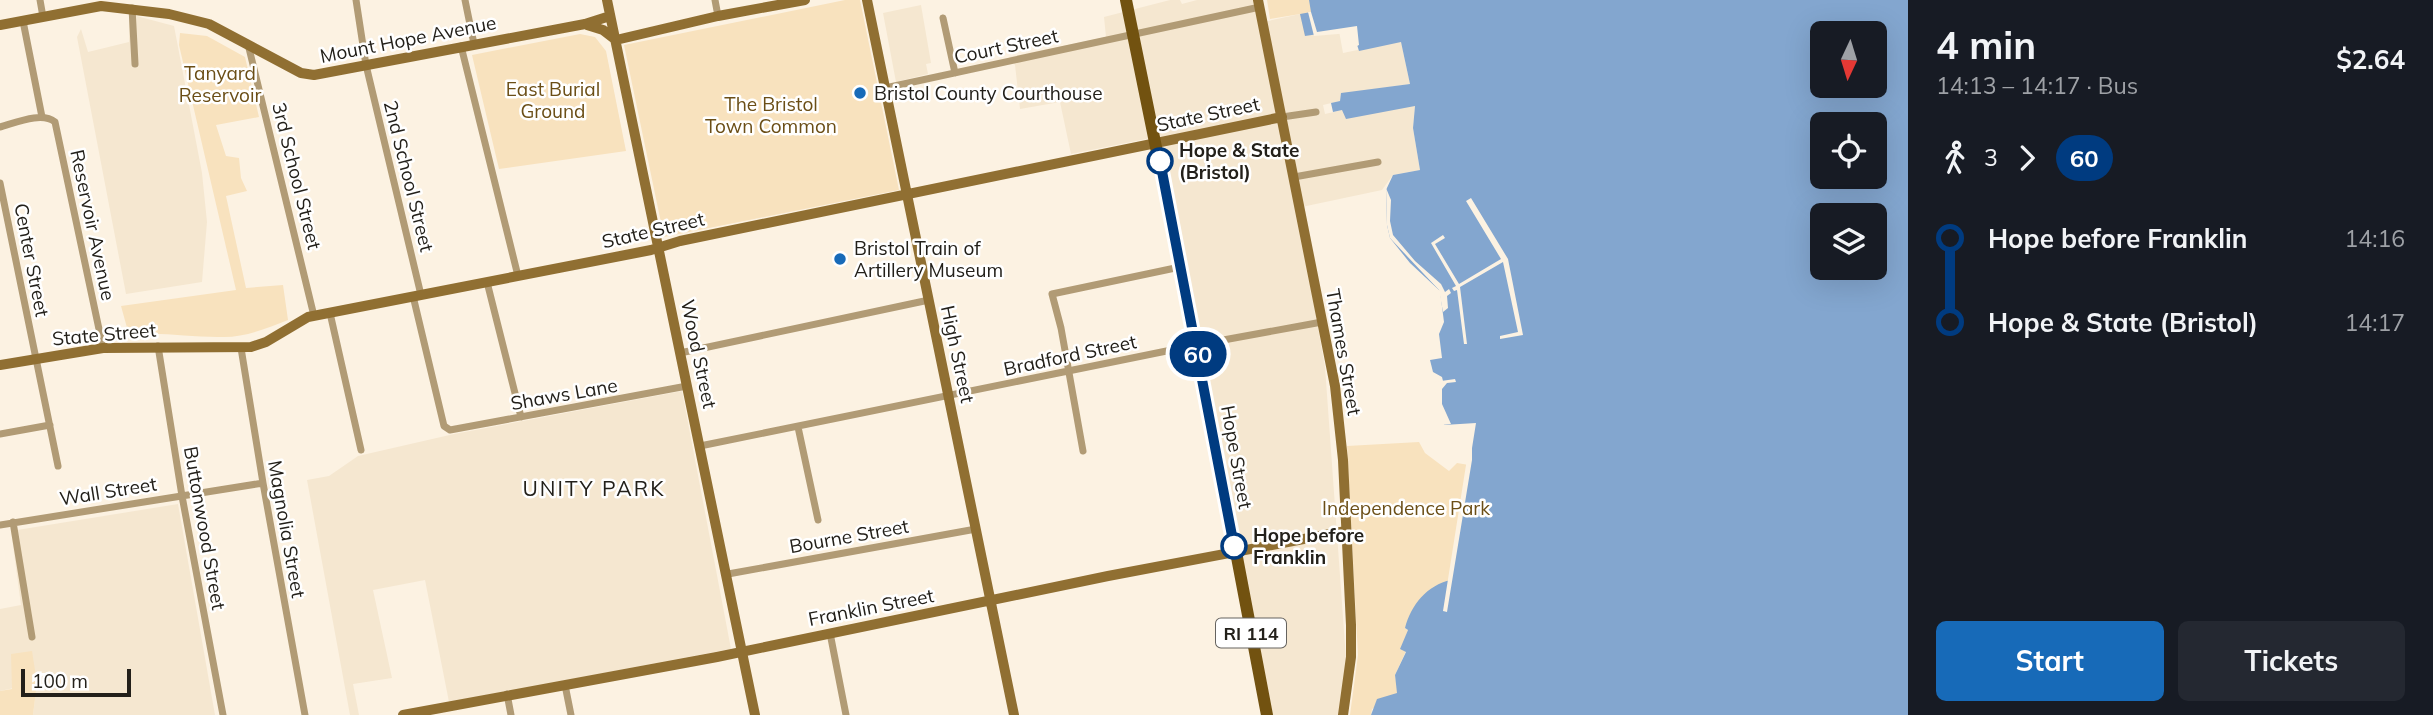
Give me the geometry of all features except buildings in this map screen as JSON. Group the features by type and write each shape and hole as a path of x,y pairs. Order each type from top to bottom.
{"main road":[{"name":"Hope Street","path":"1126,0 1268,715"}],"street":[{"path":"40,0 43,17"},
{"name":"2nd School Street","path":"356,0 366,65 447,429"},
{"path":"465,0 474,44"},
{"name":"Wood Street","path":"607,0 728,574 755,715"},
{"path":"715,0 719,16"},
{"path":"585,24 603,30 616,40 719,16 805,0"},
{"name":"High Street","path":"867,0 1014,715"},
{"name":"Court Street","path":"885,88 1259,4"},
{"name":"Thames Street","path":"1259,4 1338,408 1343,460 1351,657 1343,715"},
{"name":"Mount Hope Avenue","path":"0,25 101,6 137,6 204,22 309,75 320,75 585,24 610,16"},
{"path":"135,64 137,6"},
{"path":"943,18 955,73"},
{"path":"0,127 42,117 23,21"},
{"name":"3rd School Street","path":"248,43 314,316"},
{"path":"461,46 518,276"},
{"name":"State Street","path":"0,365 103,348 241,348 261,345 301,320 314,316 659,248 680,241 1155,142 1316,112"},
{"name":"Reservoir Avenue","path":"42,117 55,122 103,348"},
{"path":"1294,177 1378,162"},
{"name":"Center Street","path":"0,183 58,466"},
{"path":"1083,451 1052,294 1180,267"},
{"path":"487,282 521,418"},
{"path":"680,353 929,300"},
{"path":"330,313 361,450"},
{"name":"Bradford Street","path":"700,446 1322,322"},
{"name":"Buttonwood Street","path":"158,346 182,496 223,715"},
{"name":"Magnolia Street","path":"241,348 305,715"},
{"name":"Shaws Lane","path":"447,429 454,431 687,386"},
{"path":"0,434 50,425"},
{"path":"798,427 818,520"},
{"name":"Wall Street","path":"0,525 263,483"},
{"path":"13,522 32,637"},
{"name":"Bourne Street","path":"728,574 976,529"},
{"name":"Franklin Street","path":"403,715 440,712 507,694 743,652 1108,576 1346,531"},
{"path":"830,633 846,715"},
{"path":"565,685 571,715"},
{"path":"507,694 511,715"}],"shaded area":[{"path":"1170,0 1180,0 1182,4 1197,0 1254,0 1259,23 1300,14 1339,31 1343,53 1401,41 1410,84 1341,94 1340,101 1323,105 1325,114 1342,110 1415,106 1413,128 1420,170 1393,175 1382,190 1297,208 1325,367 1348,687 1343,715 1273,715 1156,137 1071,154 1060,102 1020,109 1015,65 1009,57 1106,37 1104,17"},
{"path":"921,5 931,63 926,64 928,74 896,82 883,13"},
{"path":"129,14 174,26 202,173 207,222 202,282 126,294 77,37 81,29 88,52 129,42"},
{"path":"682,391 731,649 449,702 425,580 373,590 392,678 353,684 359,715 350,715 307,480 329,476 358,456 454,434"},
{"path":"178,504 215,715 33,715 37,683 0,691 0,609 21,605 11,531"}],"green space":[{"name":"The Bristol Town Common","path":"845,0 860,0 899,190 664,237 624,45"},
{"path":"1267,0 1312,0 1314,8 1305,36 1300,14 1270,19"},
{"name":"Tanyard Reservoir","path":"180,33 207,36 245,57 259,117 216,125 226,156 239,158 241,178 247,191 226,196 246,288 283,285 288,320 249,334 232,337 129,335 121,306 236,290 179,45"},
{"name":"East Burial Ground","path":"580,34 595,37 606,51 626,151 499,169 472,55"},
{"name":"Independence Park","path":"1419,442 1425,453 1449,471 1457,463 1469,465 1451,581 1405,628 1408,630 1401,649 1406,651 1395,675 1398,694 1372,709 1371,715 1350,715 1358,655 1347,446"},
{"path":"32,651 37,683 33,715 0,715 0,691 12,689 11,654"}],"water":[{"path":"1309,0 1908,0 1908,715 1371,715 1377,699 1397,693 1395,675 1406,652 1400,649 1408,630 1405,628 1411,612 1427,591 1451,580 1476,423 1444,425 1438,383 1443,381 1442,377 1433,372 1430,360 1442,358 1439,334 1444,322 1440,291 1410,263 1390,238 1387,225 1386,190 1393,175 1420,170 1413,128 1415,106 1346,119 1342,110 1333,112 1331,103 1340,101 1341,93 1410,84 1401,42 1359,51 1352,29 1305,36 1300,14 1311,12"}],"pier":[{"path":"1308,12 1311,12 1317,32 1357,26 1359,45 1353,48 1350,33 1314,36"},
{"path":"1386,188 1391,200 1390,221 1393,235 1415,261 1441,284 1445,292 1449,289 1451,293 1447,296 1448,308 1443,312 1439,290 1390,238"},
{"path":"1471,198 1508,259 1523,335 1500,339 1500,336 1518,332 1503,262 1460,287 1467,344 1464,344 1457,290 1452,288 1456,286 1431,243 1443,235 1445,238 1435,244 1459,284 1501,259 1466,201"},
{"path":"1455,379 1456,382 1447,383 1442,389 1442,404 1451,424 1442,425 1435,408 1437,404 1434,382"},
{"path":"1469,446 1472,446 1472,460 1447,612 1443,611"}],"bus line":[{"name":"60","path":"1160,161 1234,546"}],"place":[{"name":"Bristol County Courthouse","path":"860,93"},
{"name":"Hope & State (Bristol)","path":"1160,161"},
{"name":"Bristol Train of Artillery Museum","path":"840,259"},
{"name":"Hope before Franklin","path":"1234,546"}],"district":[{"name":"UNITY PARK","path":"594,488"}]}
